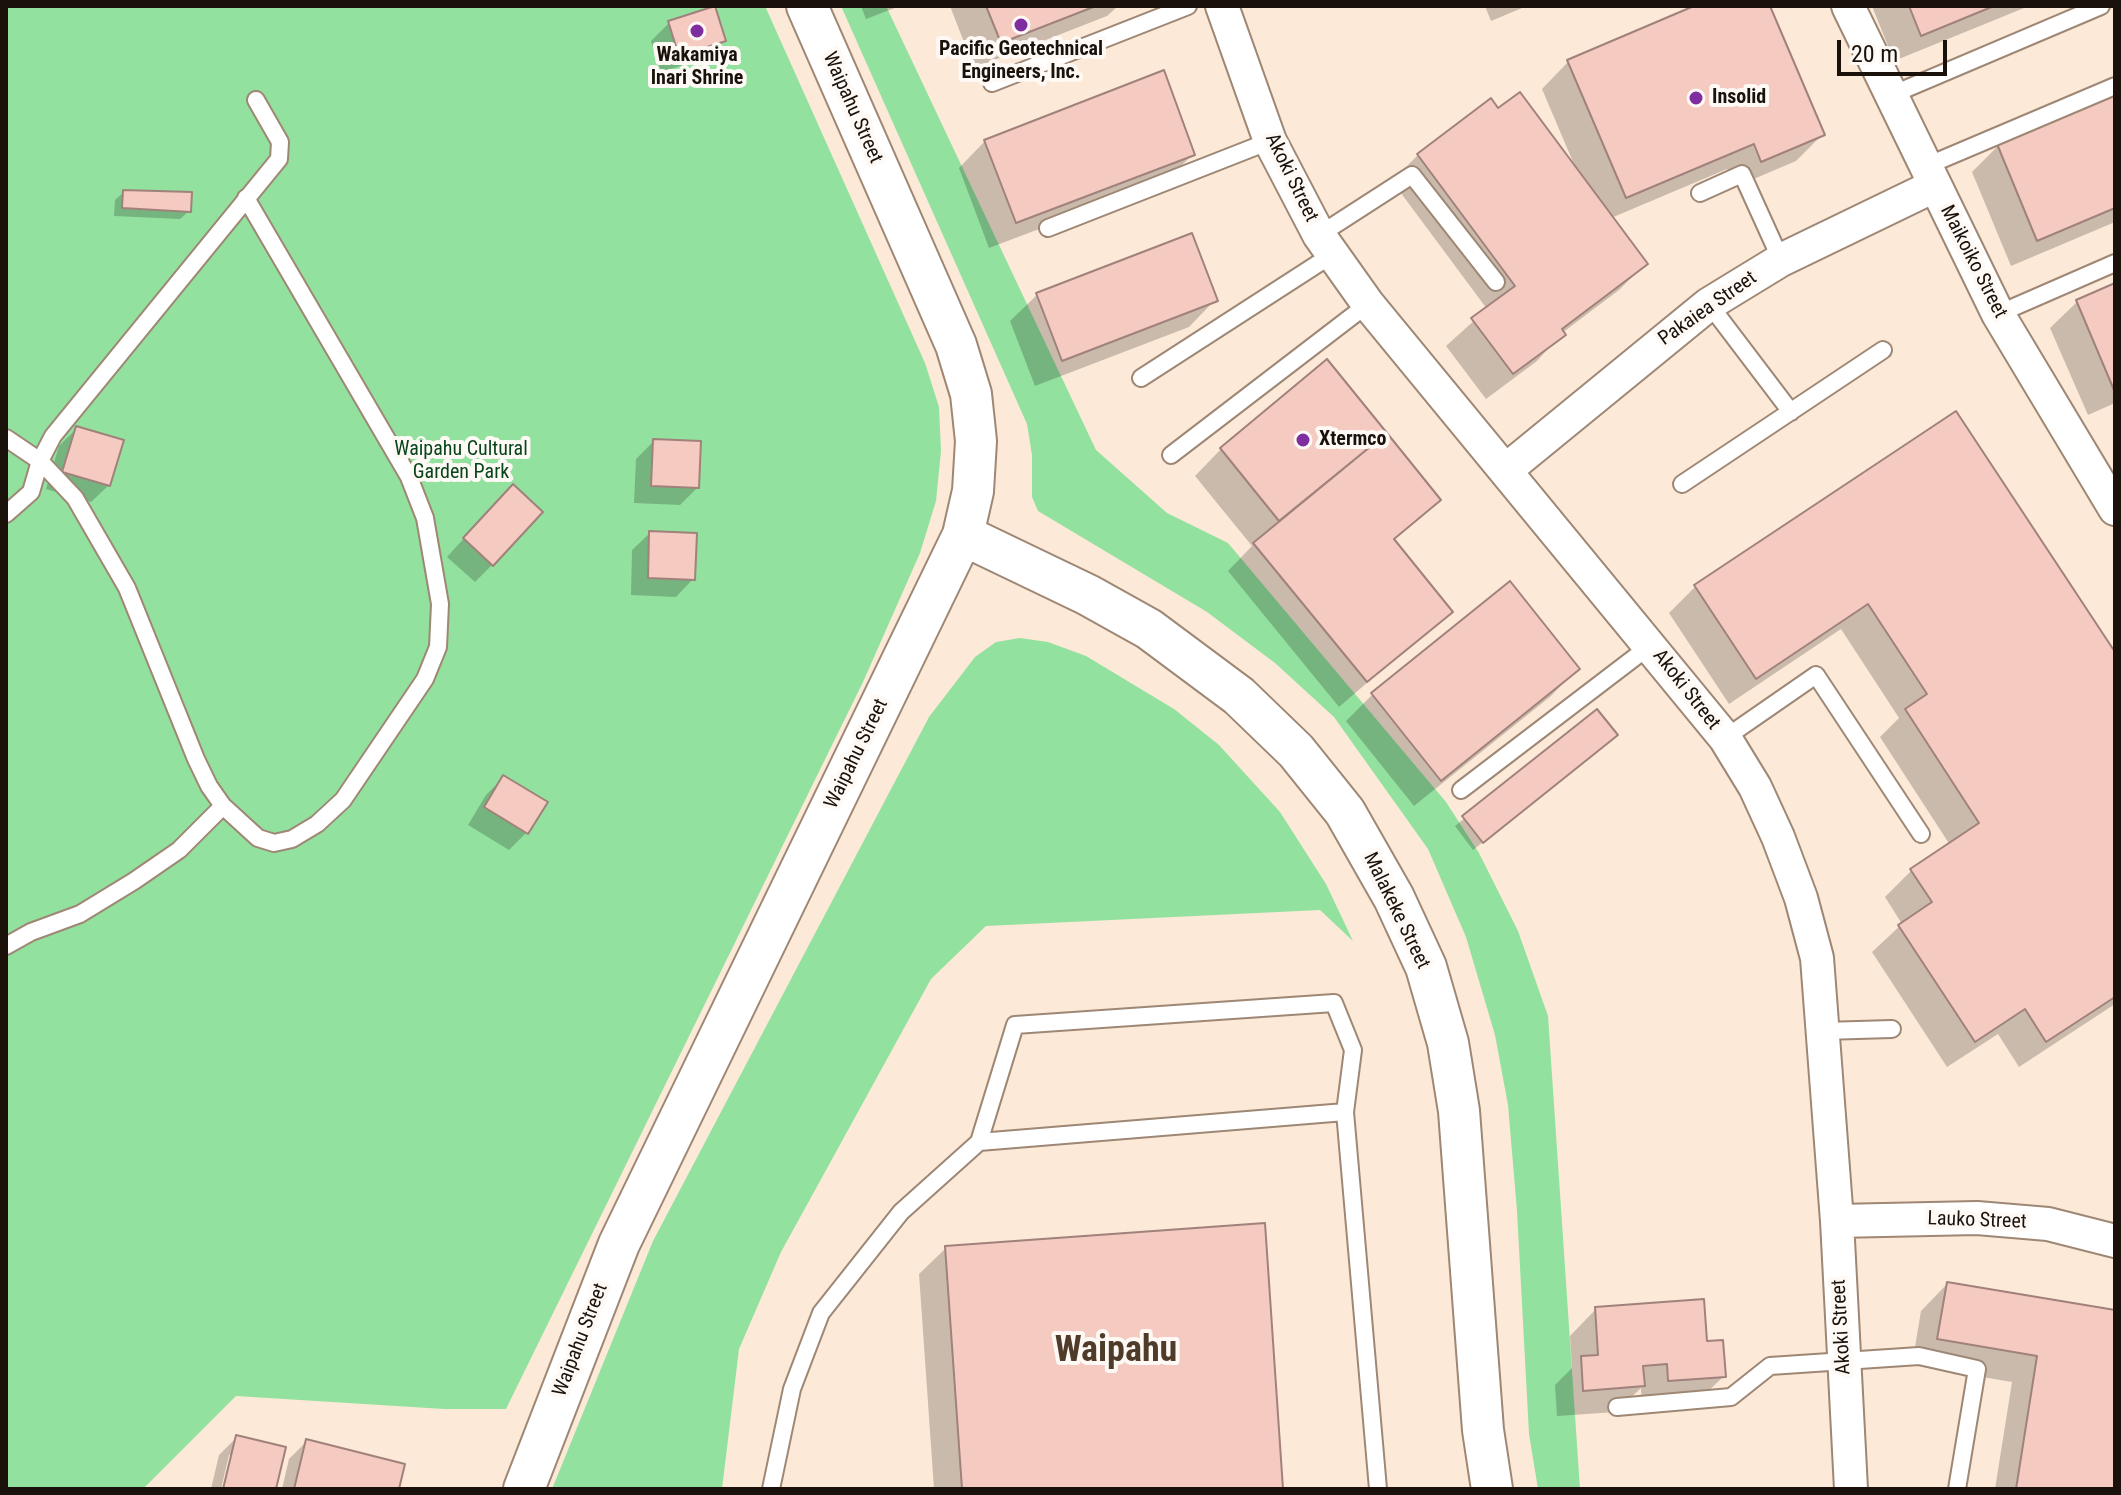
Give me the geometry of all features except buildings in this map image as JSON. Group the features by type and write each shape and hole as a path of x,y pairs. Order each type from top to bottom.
{"street":[{"name":"Waipahu Street","path":"524,1489 619,1244 963,535 973,491 976,441 967,382 956,345 807,6"},
{"name":"Akoki Street","path":"1222,6 1270,141 1326,244 1368,304 1725,738 1755,787 1801,898 1817,958 1837,1221 1851,1489"},
{"name":"Maikoiko Street","path":"1848,6 1889,96 1998,314 2115,509"},
{"name":"Pakaiea Street","path":"1506,470 1709,304 1929,177"},
{"name":"Malakeke Street","path":"963,535 1088,595 1149,629 1239,696 1296,751 1345,812 1394,898 1426,967 1448,1043 1457,1098 1483,1430 1492,1489"},
{"name":"Lauko Street","path":"1837,1221 1977,1218 2048,1224 2115,1241"}],"lane":[{"path":"992,83 1188,6"},
{"path":"1889,96 2101,6"},
{"path":"1929,177 2115,86"},
{"path":"6,514 31,492 40,461 63,425 279,159 280,142 256,100"},
{"path":"1048,228 1270,141"},
{"path":"1700,193 1742,174 1781,260"},
{"path":"1141,378 1326,244 1412,175 1496,282"},
{"path":"6,438 40,461 75,498 127,588 196,759 223,806 258,838 274,843 292,839 317,824 343,800 425,679 438,647 440,604 425,518 409,477 246,198"},
{"path":"1998,314 2115,263"},
{"path":"1171,455 1368,304"},
{"path":"1709,304 1791,412"},
{"path":"1682,484 1883,350"},
{"path":"1461,790 1651,645"},
{"path":"1725,738 1816,675 1921,834"},
{"path":"6,946 31,932 80,914 134,881 179,850 223,806"},
{"path":"771,1489 792,1389 821,1313 901,1212 979,1142 1015,1025 1334,1003 1353,1050 1345,1112 1378,1489"},
{"path":"1823,1031 1892,1029"},
{"path":"979,1142 1345,1112"},
{"path":"1617,1407 1731,1397 1770,1366 1919,1356 1977,1369 1957,1489"}],"green space":[{"name":"Waipahu Cultural Garden Park","path":"6,6 765,6 925,363 939,407 941,451 936,501 920,553 863,682 506,1409 444,1409 236,1396 143,1489 6,1489"},
{"path":"841,6 886,6 1096,450 1167,513 1228,543 1446,802 1479,853 1518,931 1548,1016 1580,1489 1538,1489 1529,1434 1508,1105 1495,1035 1466,937 1428,849 1334,717 1275,663 1207,612 1038,511 1032,497 1032,455 1027,424"},
{"path":"1020,638 1048,642 1086,656 1174,709 1219,745 1280,812 1326,884 1353,941 1320,910 986,926 931,979 781,1252 739,1349 722,1489 552,1489 653,1241 929,717 975,657 996,642"}],"place":[{"name":"Pacific Geotechnical Engineers, Inc.","path":"1021,25"},
{"name":"Wakamiya Inari Shrine","path":"697,31"},
{"name":"Insolid","path":"1696,98"},
{"name":"Xtermco","path":"1303,440"}],"district":[{"name":"Waipahu","path":"1116,1352"}]}
